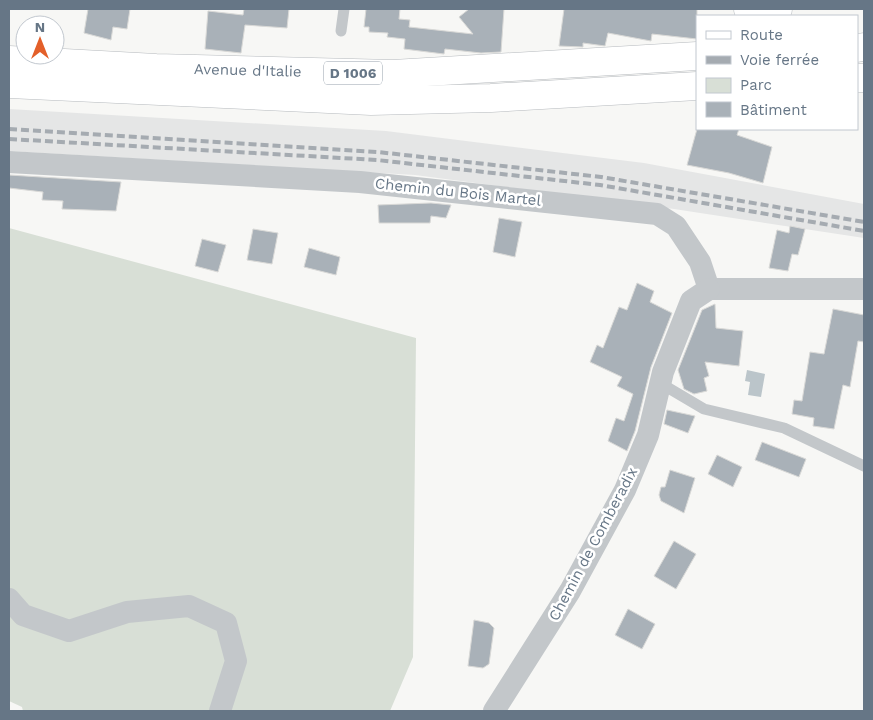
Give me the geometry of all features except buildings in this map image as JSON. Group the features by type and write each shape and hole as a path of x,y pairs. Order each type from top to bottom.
{"main road":[{"name":"Avenue d'Italie","path":"9,60 156,68 393,74 696,56"},
{"name":"Avenue d'Italie","path":"9,84 371,101 491,98 696,86"}],"street":[{"name":"Chemin du Bois Martel","path":"9,162 360,182 657,214 676,226 700,262 708,289"},
{"path":"708,289 864,289"},
{"name":"Chemin de Comberadix","path":"494,711 570,591 625,490 648,435 660,383 691,300 708,289"},
{"path":"9,599 23,615 69,631 127,612 188,606 226,622 236,661 220,711"}],"lane":[{"path":"341,32 344,9"},
{"path":"660,383 704,409 784,428 864,466"}],"shaded area":[{"path":"9,109 386,131 644,163 864,204 864,238 674,209 415,175 9,151"},
{"path":"747,370 765,374 761,397 748,395 750,382 745,381"}],"green space":[{"path":"9,228 416,338 413,657 390,711 23,711 22,707 9,701"}],"railway":[{"path":"9,129 378,152 601,177 864,222"},
{"path":"9,139 377,160 600,185 864,231"}]}
